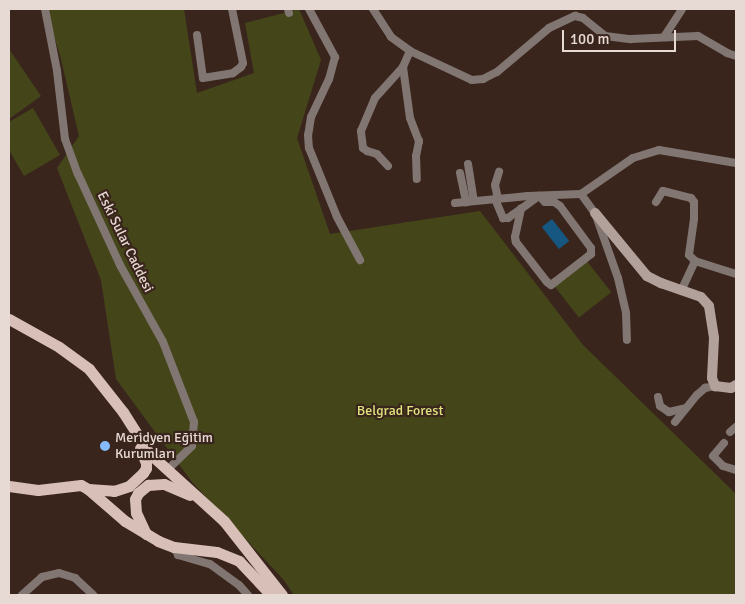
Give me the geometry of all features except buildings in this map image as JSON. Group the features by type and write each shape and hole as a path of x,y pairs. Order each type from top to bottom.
{"main road":[{"path":"9,319 59,346 89,369 123,412 146,463 144,473 122,489 88,489 74,484 38,490 9,486"},
{"path":"133,431 149,453 230,528 282,595"},
{"path":"148,536 136,513 135,499 142,489 148,485 164,484 199,498"},
{"path":"88,489 125,521 148,536 174,547 217,552 239,561 270,595"}],"street":[{"name":"Eski Sular Caddesi","path":"45,9 55,61 65,139 78,174 120,265 163,342 194,422 192,446 167,470"},
{"path":"197,35 204,78 233,73 241,68 243,63 232,9"},
{"path":"309,9 335,57 329,79 311,117 308,135 309,148 337,217 360,260"},
{"path":"373,9 391,37 410,51 461,77 477,81 490,76 506,66 542,33 561,21 579,17 600,33 614,38 698,36 727,53 736,56"},
{"path":"664,37 682,9"},
{"path":"388,166 377,154 367,152 363,148 361,131 375,98 403,67 410,51"},
{"path":"403,67 410,118 419,141 416,156 417,179"},
{"path":"454,203 581,194 633,158 659,150 736,163"},
{"path":"468,164 474,201"},
{"path":"499,172 495,185 496,199 503,218 508,218 539,196"},
{"path":"460,173 466,202"},
{"path":"656,202 663,191 683,194 694,202 694,219 689,254 695,261 736,274"},
{"path":"581,194 647,276 661,283 702,296 709,306 713,317 712,378 715,386"},
{"path":"521,209 515,237 516,242 546,282 551,285 588,257 591,254 591,248 560,206 554,202 545,202 539,196"},
{"path":"595,213 618,278 626,313 627,340"},
{"path":"682,289 695,261"},
{"path":"675,422 704,388 715,386 730,388 736,385"},
{"path":"658,397 660,406 669,412 686,408"},
{"path":"724,443 713,456 723,466 736,470"},
{"path":"174,547 178,555 210,564 239,585 248,595"},
{"path":"22,595 42,577 59,573 75,578 93,595"},
{"path":"32,586 33,595"}],"green space":[{"name":"Belgrad Forest","path":"45,9 184,9 197,93 254,73 245,23 299,9 321,60 297,138 330,234 480,211 583,345 736,494 736,595 294,595 283,579 192,482 116,379 101,280 57,168 79,136 60,55"},
{"path":"9,49 41,96 9,119"},
{"path":"33,108 60,155 24,176 9,150 9,122"},
{"path":"586,260 611,292 579,318 554,285"}],"water":[{"path":"552,219 569,241 559,249 542,227"}],"place":[{"name":"Meridyen Eğitim Kurumları","path":"105,446"}]}
